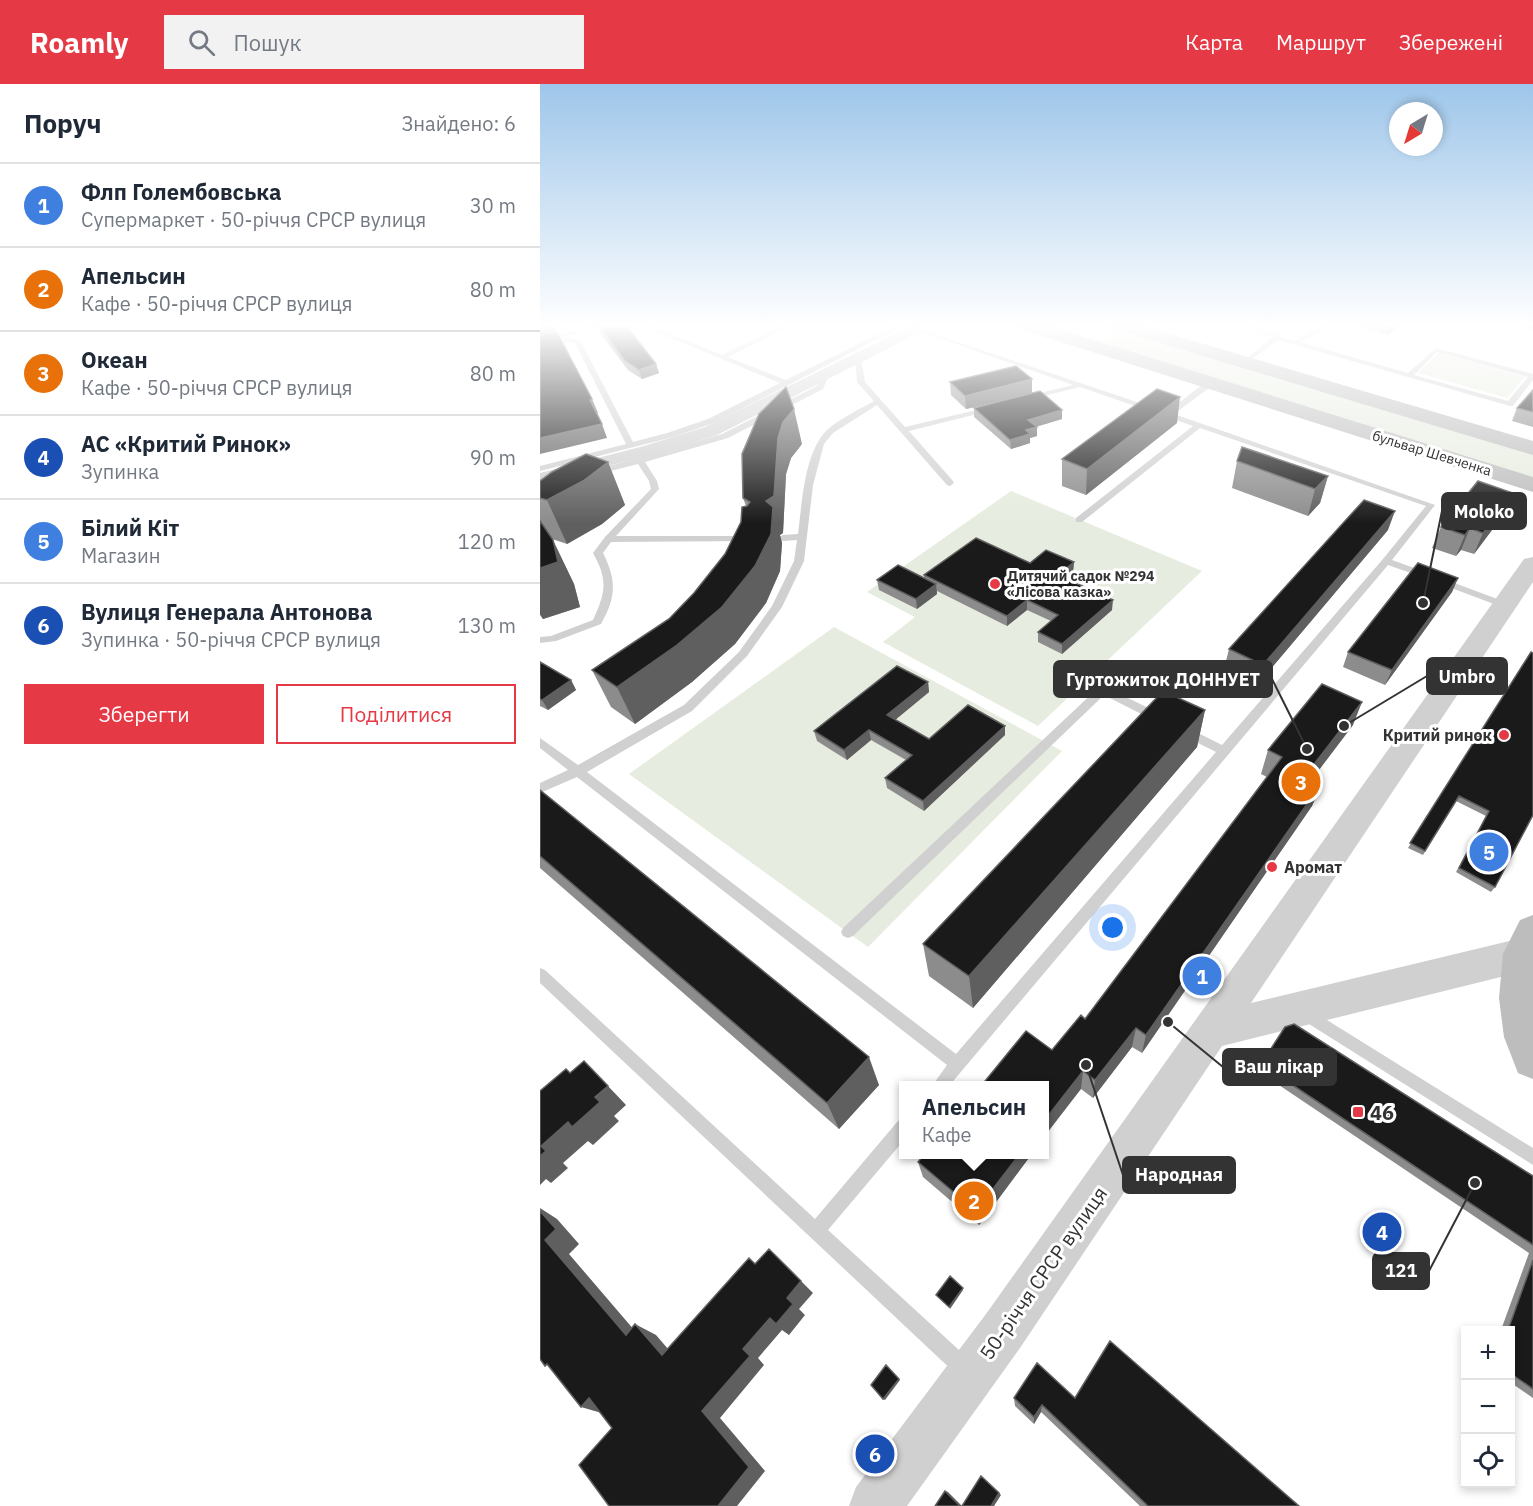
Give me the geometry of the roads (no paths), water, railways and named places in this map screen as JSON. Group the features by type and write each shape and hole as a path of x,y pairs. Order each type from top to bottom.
{"main road":[{"name":"бульвар Шевченка","path":"1233,390 1533,485"},
{"name":"бульвар Шевченка","path":"1337,390 1533,448"},
{"path":"1529,946 1519,998 1524,1037 1533,1059"}],"street":[{"path":"540,478 650,450 711,431 794,390"},
{"name":"50-річчя СРСР вулиця","path":"875,1506 971,1375 1212,1030 1533,564"},
{"path":"1212,1030 1529,946"}],"lane":[{"path":"603,390 629,442"},
{"path":"540,461 670,435 711,421 771,390"},
{"path":"540,488 725,436 813,390"},
{"path":"868,390 950,483"},
{"path":"1025,399 1060,390"},
{"path":"943,1081 1386,561 1431,505 1097,390"},
{"path":"1168,415 1200,390"},
{"path":"1463,390 1510,404 1521,390"},
{"path":"540,788 578,771 688,708 742,654 779,603 799,561 808,485 820,444 830,431 878,401"},
{"path":"903,430 1003,405"},
{"path":"1079,520 1199,425"},
{"path":"540,469 629,442"},
{"path":"540,640 552,639 597,622 610,593 606,567 598,553 608,538 655,489 653,481 640,461"},
{"path":"783,538 802,537"},
{"path":"608,538 753,539"},
{"path":"1386,561 1505,604"},
{"path":"848,932 1103,690 1223,751"},
{"path":"540,742 957,1064"},
{"path":"540,974 971,1375"},
{"path":"1298,1009 1533,1157"},
{"path":"816,1231 899,1132"}],"place":[{"name":"Дитячий садок №294 «Лісова казка»","path":"995,584"},
{"name":"Moloko","path":"1423,603"},
{"name":"Umbro","path":"1344,726"},
{"name":"Критий ринок","path":"1504,735"},
{"name":"Гуртожиток ДОННУЕТ","path":"1307,749"},
{"name":"Океан","path":"1301,782"},
{"name":"Білий Кіт","path":"1489,852"},
{"name":"Аромат","path":"1272,867"},
{"name":"Флп Голембовська","path":"1202,976"},
{"name":"Ваш лікар","path":"1168,1022"},
{"name":"Народная","path":"1086,1065"},
{"name":"46","path":"1358,1112"},
{"name":"121","path":"1475,1183"},
{"name":"Апельсин","path":"974,1201"},
{"name":"АС «Критий Ринок»","path":"1382,1232"},
{"name":"Вулиця Генерала Антонова","path":"875,1454"}]}
